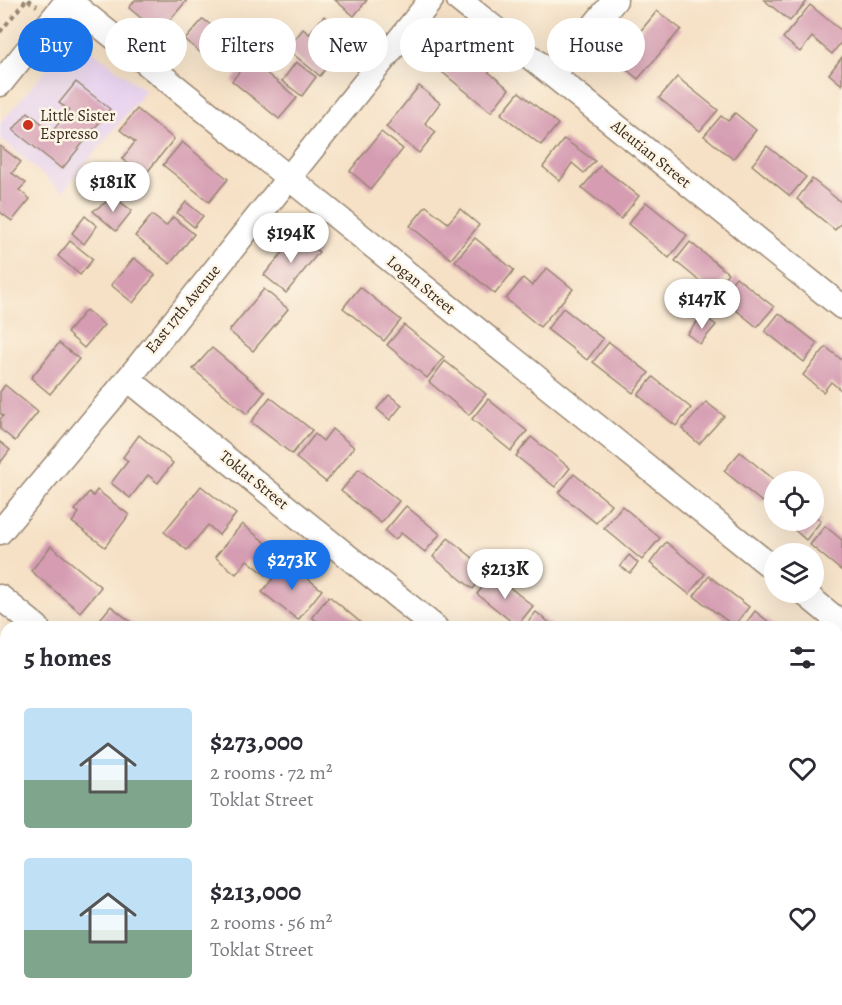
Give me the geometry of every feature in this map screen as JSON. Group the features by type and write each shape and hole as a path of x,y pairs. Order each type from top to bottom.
{"street":[{"name":"Logan Street","path":"68,0 764,561"},
{"path":"0,84 68,0"},
{"name":"East 17th Avenue","path":"0,532 128,379 431,0"},
{"name":"Aleutian Street","path":"459,0 842,307"},
{"path":"553,75 615,0"},
{"name":"Toklat Street","path":"128,379 428,621"},
{"path":"0,597 30,621"},
{"path":"816,603 838,621"}],"path":[{"path":"0,32 26,0"}],"shaded area":[{"path":"93,51 105,60 105,72 120,72 145,91 63,192 0,138 0,124 44,72 93,72"}],"building":[{"path":"135,0 187,0 172,18 141,18 129,8"},
{"path":"335,0 367,0 354,16"},
{"path":"764,0 808,0 790,21"},
{"path":"810,5 842,31 842,41 832,54 812,37 800,52 783,38"},
{"path":"657,11 681,29 645,71 645,26"},
{"path":"199,24 199,51 187,42 187,38"},
{"path":"303,29 308,33 308,66 296,56 296,38"},
{"path":"842,57 842,85 829,74"},
{"path":"296,62 316,77 302,96 282,81 289,72 296,72"},
{"path":"239,72 265,72 297,98 279,119 232,81"},
{"path":"442,72 489,72 509,89 491,112"},
{"path":"629,72 644,72 638,79"},
{"path":"677,77 718,110 700,131 659,98"},
{"path":"76,82 110,109 62,169 13,130 28,112 52,132 69,110 59,103"},
{"path":"419,86 440,103 425,123 436,132 419,153 386,127"},
{"path":"519,92 558,124 541,145 501,114"},
{"path":"137,109 174,139 144,176 122,159 135,142 120,130"},
{"path":"735,113 756,130 733,159 704,136 721,116 728,121"},
{"path":"381,132 403,149 371,189 350,171"},
{"path":"564,139 595,161 584,173 572,163 560,181 543,167"},
{"path":"182,142 228,179 209,202 163,165"},
{"path":"0,146 21,162 12,173 26,183 19,190 30,199 12,221 0,212"},
{"path":"767,146 806,177 790,196 752,165"},
{"path":"600,166 639,196 621,219 582,188"},
{"path":"812,179 842,203 842,222 835,230 797,199"},
{"path":"114,197 132,211 116,231 93,211"},
{"path":"186,202 203,216 194,227 177,213"},
{"path":"646,202 687,235 669,258 628,224"},
{"path":"426,206 448,223 460,209 479,225 451,259 410,226"},
{"path":"152,215 166,226 173,217 194,234 170,264 135,236"},
{"path":"85,216 97,226 84,244 72,233"},
{"path":"297,235 319,252 286,293 264,275"},
{"path":"475,238 514,270 495,294 455,261"},
{"path":"70,241 93,259 80,275 58,256"},
{"path":"690,242 728,273 713,292 675,261"},
{"path":"134,258 155,275 133,303 111,285"},
{"path":"547,268 573,289 540,327 506,299 523,278 532,286"},
{"path":"736,277 774,307 757,327 720,297"},
{"path":"360,287 401,320 384,341 343,308"},
{"path":"264,289 288,309 253,351 229,331"},
{"path":"563,308 603,339 587,360 547,329"},
{"path":"86,310 104,325 84,348 67,333"},
{"path":"779,313 818,344 804,362 765,331"},
{"path":"703,315 716,325 700,344 687,334"},
{"path":"404,325 444,357 427,378 387,345"},
{"path":"609,342 649,373 633,393 593,362"},
{"path":"59,343 79,359 50,394 31,378"},
{"path":"826,347 842,360 842,391 831,382 823,392 803,375"},
{"path":"212,348 265,392 247,414 193,369"},
{"path":"445,361 486,394 469,415 429,382"},
{"path":"653,377 691,408 676,426 638,395"},
{"path":"5,385 38,412 15,441 0,429 0,419 3,416 0,413 0,392"},
{"path":"389,395 402,405 390,420 377,409"},
{"path":"270,397 312,430 292,454 251,422"},
{"path":"488,399 527,431 511,451 472,419"},
{"path":"706,402 724,416 699,444 682,429"},
{"path":"332,429 354,447 326,482 296,458 315,434 323,441"},
{"path":"139,435 173,463 158,483 148,475 130,498 111,483 128,461 123,457"},
{"path":"531,437 570,468 555,487 516,456"},
{"path":"0,442 10,450 0,463"},
{"path":"740,452 764,471 764,500 762,502 724,471"},
{"path":"359,469 399,501 381,523 341,491"},
{"path":"574,474 611,504 596,523 559,493"},
{"path":"201,486 236,514 219,535 208,525 187,550 164,532"},
{"path":"97,490 129,515 105,547 72,522 79,513 75,510 89,492 93,496"},
{"path":"406,506 440,534 425,552 401,533 395,540 385,531"},
{"path":"622,506 660,538 642,560 604,528"},
{"path":"242,524 281,555 266,575 247,560 236,574 215,557"},
{"path":"824,527 842,540 842,571 824,556 824,543 812,543 821,531 824,531"},
{"path":"796,531 813,531 806,540"},
{"path":"448,538 488,570 473,589 433,557"},
{"path":"666,542 705,574 689,594 650,563"},
{"path":"51,546 101,587 80,612 31,571"},
{"path":"629,555 638,563 630,573 620,566"},
{"path":"286,562 322,590 298,620 262,592"},
{"path":"493,574 533,606 521,621 511,621 477,594"},
{"path":"709,576 749,607 738,621 727,621 694,596"},
{"path":"329,596 359,621 316,621 312,617"},
{"path":"111,606 130,621 99,621"},
{"path":"755,611 768,621 748,621"},
{"path":"536,612 547,621 529,621"}],"place":[{"name":"Little Sister Espresso","path":"28,125"}]}
